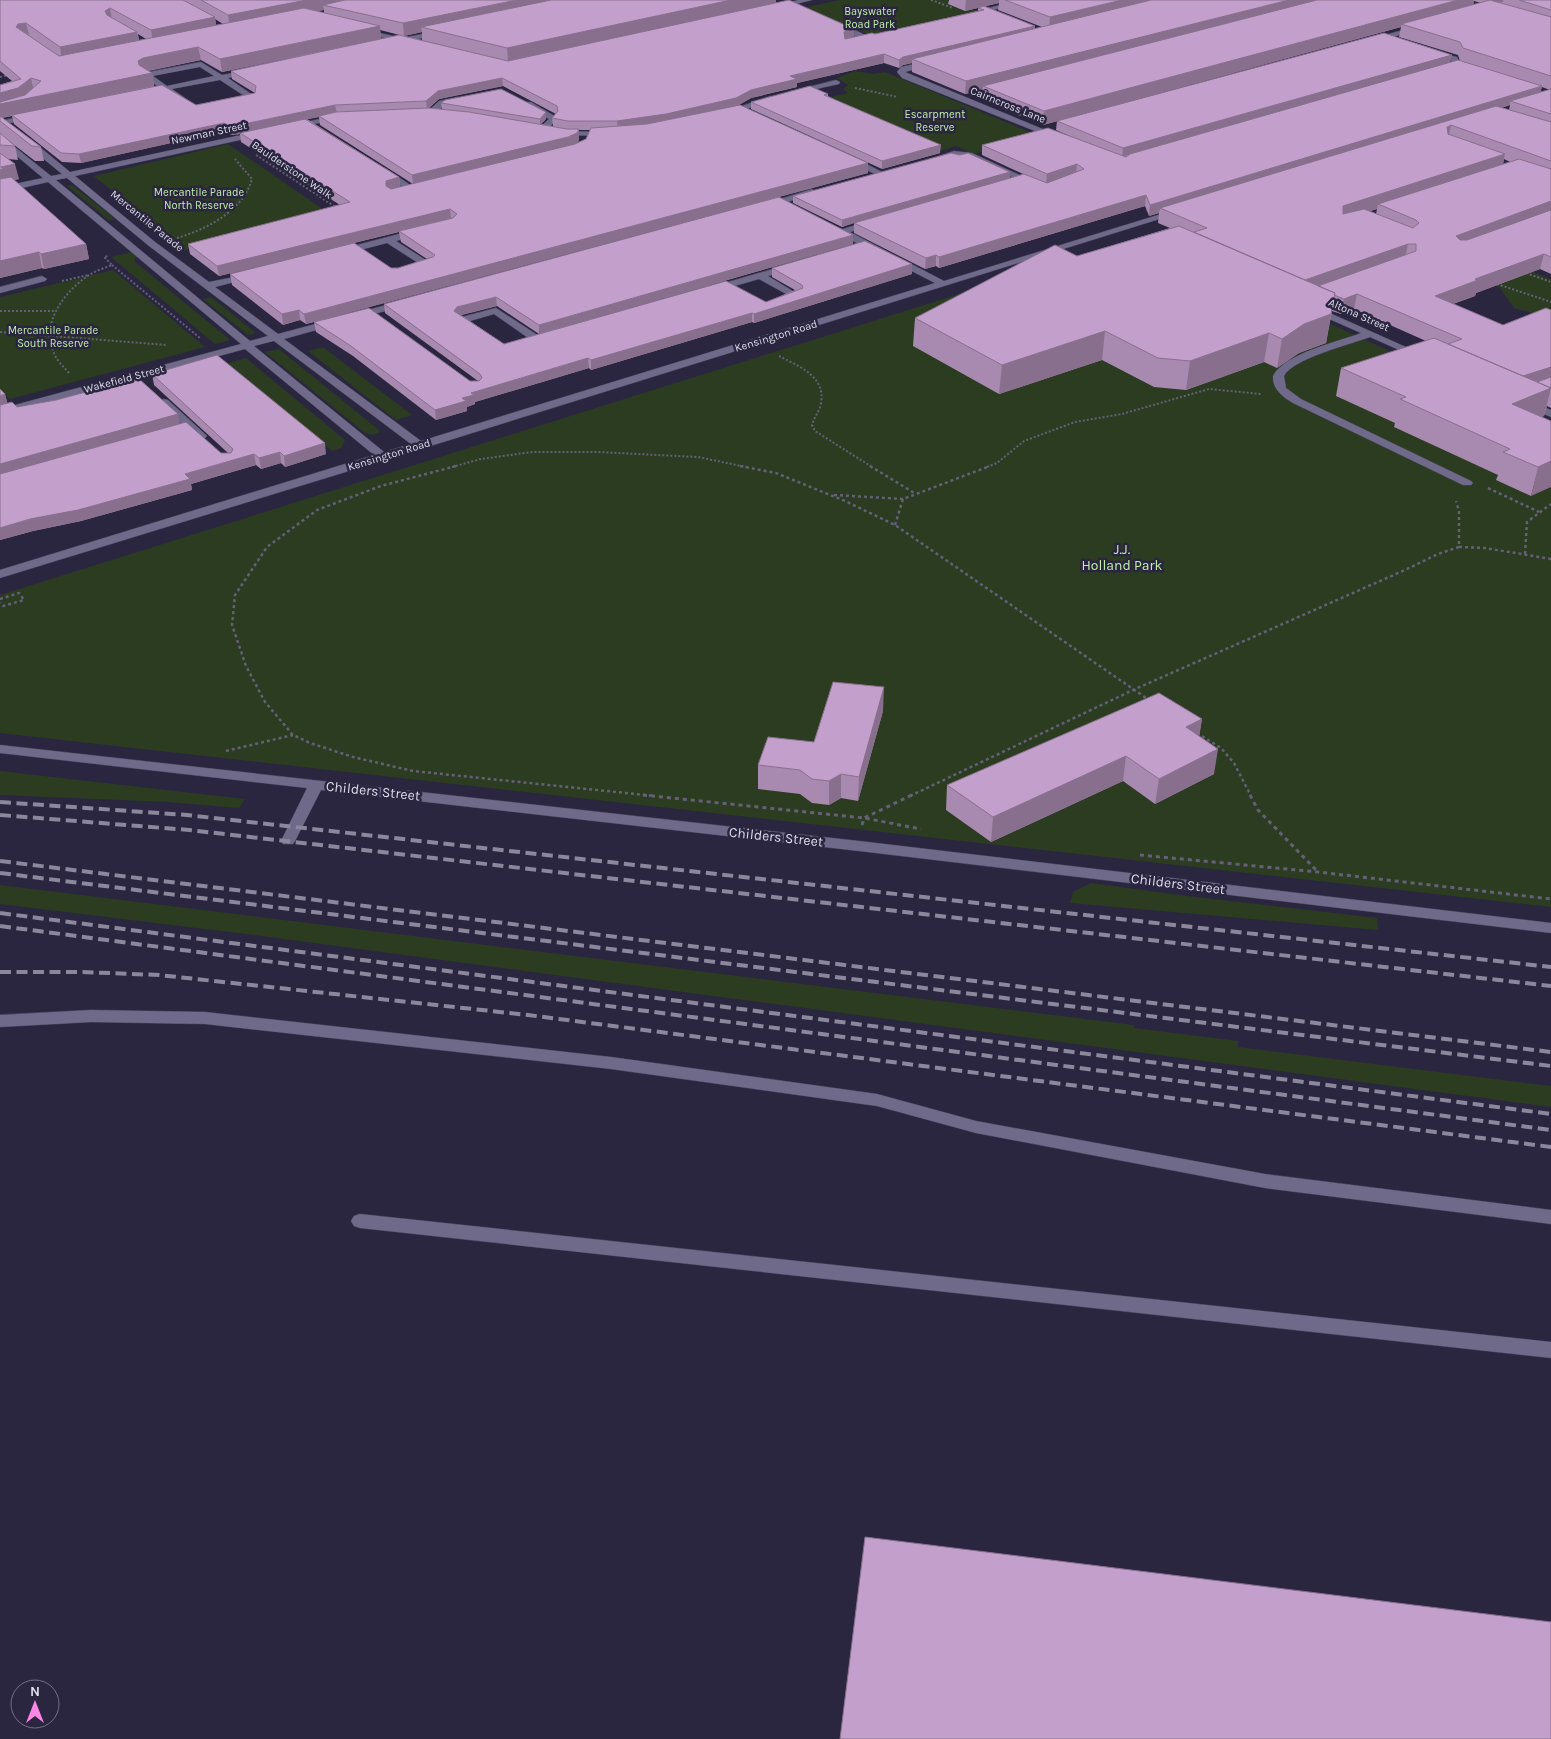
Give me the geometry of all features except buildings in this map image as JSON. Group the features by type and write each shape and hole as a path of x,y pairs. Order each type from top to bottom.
{"street":[{"path":"772,8 808,0"},
{"path":"963,16 1026,0"},
{"path":"791,4 808,12"},
{"path":"984,10 1002,17"},
{"path":"825,19 867,38"},
{"path":"1366,42 1422,26"},
{"path":"352,28 421,45"},
{"path":"386,43 451,30"},
{"path":"858,40 877,36"},
{"path":"1385,37 1402,42"},
{"path":"1427,50 1454,59 1457,66"},
{"name":"Cairncross Lane","path":"942,60 901,72 904,76 1067,141"},
{"path":"201,64 222,77 253,98 197,110 146,75 201,64"},
{"path":"1448,68 1457,66 1468,68"},
{"path":"138,94 260,69"},
{"path":"717,115 740,110 754,102 836,82"},
{"path":"964,100 983,95"},
{"path":"430,113 442,103 468,97"},
{"path":"520,100 554,118 542,130"},
{"path":"740,110 750,112"},
{"path":"420,113 446,115"},
{"path":"8,127 42,114"},
{"path":"279,129 306,122 346,116"},
{"path":"306,122 322,133"},
{"path":"1040,130 1059,125"},
{"name":"Mercantile Parade","path":"8,127 70,174 152,244 209,285 420,446"},
{"path":"532,128 568,134 618,134"},
{"name":"Newman Street","path":"0,190 269,131"},
{"path":"584,144 587,134"},
{"path":"0,138 383,457"},
{"path":"924,162 961,154 973,156 1045,189"},
{"path":"844,156 884,172 862,178"},
{"path":"379,169 412,189"},
{"path":"1013,182 1024,179"},
{"path":"402,192 421,187"},
{"path":"752,209 818,190"},
{"path":"780,201 790,206"},
{"name":"Kensington Road","path":"0,574 1185,210"},
{"path":"883,220 837,230 943,284"},
{"path":"1130,227 1148,235"},
{"path":"330,255 425,230"},
{"path":"390,240 429,266 412,271"},
{"path":"851,249 866,245"},
{"path":"358,248 368,255"},
{"path":"701,293 796,265"},
{"path":"209,285 265,271"},
{"path":"760,276 796,296 773,303"},
{"path":"0,290 42,279"},
{"path":"728,285 743,293"},
{"path":"247,345 377,314 417,299"},
{"name":"Altona Street","path":"1308,306 1430,360"},
{"path":"486,337 462,320 474,313 496,311 542,338 521,344"},
{"path":"1369,334 1298,360 1284,368 1279,375 1278,382 1282,389 1294,399 1467,483"},
{"name":"Wakefield Street","path":"0,412 139,379 247,345"},
{"path":"1533,393 1517,399 1551,414"},
{"path":"156,395 187,429 206,441"},
{"name":"Childers Street","path":"0,749 859,846 1551,928"},
{"path":"288,841 316,785"},
{"path":"0,1021 92,1016 205,1018 611,1063 877,1100 976,1127 1265,1180 1551,1217"},
{"path":"360,1221 1551,1350"}],"path":[{"path":"0,77 10,75"},
{"name":"Baulderstone Walk","path":"232,139 344,212"},
{"path":"112,265 217,353"},
{"path":"1519,270 1551,282"},
{"path":"1495,283 1551,302"},
{"path":"0,311 55,311"},
{"path":"0,332 167,345"},
{"path":"774,353 814,375 822,396 821,406 813,417 812,425 815,431 916,494"},
{"path":"829,495 903,499 997,463 1024,441 1075,422 1122,414 1209,389 1252,392 1282,402 1294,399"},
{"path":"930,830 864,818 413,771 353,757 310,743 293,735 265,702 246,666 232,625 235,595 268,547 317,510 381,486 481,459 532,452 597,452 698,457 776,473 895,525 1149,700"},
{"path":"1459,547 1459,511 1449,492 1467,483 1474,481 1539,512"},
{"path":"895,525 903,499"},
{"path":"1526,554 1527,522 1551,504"},
{"path":"864,818 1133,690 1405,570 1446,550 1459,547 1485,548 1551,559"},
{"path":"19,594 24,600 3,606 0,601 19,594"},
{"path":"1197,732 1221,748 1234,763 1258,810 1318,872"},
{"path":"859,846 864,818"},
{"path":"1133,854 1318,872 1551,899"}],"green space":[{"name":"Bayswater Road Park","path":"839,0 947,0 977,11 870,35 803,8"},
{"name":"Escarpment Reserve","path":"855,71 873,74 885,72 1042,137 973,154 956,146 940,151 826,98 848,93 843,89 848,85 837,78"},
{"name":"Mercantile Parade North Reserve","path":"228,144 330,214 185,250 94,176"},
{"path":"72,185 115,219 109,220 67,186"},
{"name":"J.J. Holland Park","path":"1141,237 1551,425 1551,907 0,733 0,595"},
{"path":"132,252 136,256 134,261 230,340 215,344 111,257"},
{"path":"1515,265 1551,279 1551,318 1514,308 1499,287 1450,268"},
{"name":"Mercantile Parade South Reserve","path":"113,270 205,347 10,399 0,389 0,297"},
{"path":"211,297 256,333 248,335 203,299"},
{"path":"323,347 412,415 396,420 308,351"},
{"path":"279,349 379,430 379,433 372,435 365,433 265,352"},
{"path":"246,358 345,440 341,448 332,451 228,363"},
{"path":"0,771 245,799 239,808 168,802 0,795"},
{"path":"1091,883 1377,918 1378,930 1070,903 1073,892"},
{"path":"0,885 1134,1025 1134,1028 1238,1041 1238,1047 1551,1086 1551,1107 254,935 0,904"}],"railway":[{"path":"0,802 187,815 1551,967"},
{"path":"0,815 189,830 1551,986"},
{"path":"0,861 1551,1052"},
{"path":"0,873 1551,1066"},
{"path":"0,913 1551,1114"},
{"path":"0,926 1551,1130"},
{"path":"0,972 81,972 159,975 528,1015 1551,1147"}]}
